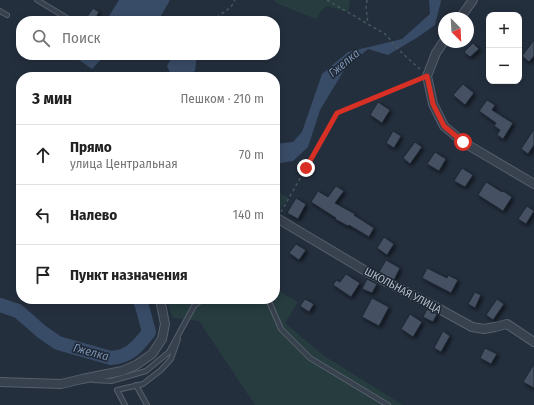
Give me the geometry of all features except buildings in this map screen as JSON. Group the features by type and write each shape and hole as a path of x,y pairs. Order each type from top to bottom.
{"street":[{"path":"464,12 473,0"},
{"path":"439,48 427,76 433,104 444,126 463,142 534,184"},
{"name":"ШКОЛЬНАЯ УЛИЦА","path":"280,219 369,273 472,327 484,329 507,324 534,342"},
{"path":"0,382 61,384 122,371 136,366 152,354 162,339 165,324 161,304"}],"lane":[{"path":"37,0 64,16"},
{"path":"0,11 7,15"},
{"path":"82,379 111,381 146,371 169,352 194,306 197,304"},
{"path":"270,304 281,329 310,358 388,405"},
{"path":"125,405 117,390 143,384 161,370 171,359 184,326"},
{"path":"136,385 147,405"}],"path":[{"path":"219,16 231,7 235,0"},
{"path":"280,210 337,113 427,76 403,54 385,34 327,0"},
{"path":"366,0 368,24"}],"green space":[{"path":"274,0 350,0 348,12 327,6 321,11 316,19 276,3"},
{"path":"280,192 288,198 280,210"},
{"path":"280,292 298,302 285,323 323,355 403,405 255,405 199,321 173,318 168,304 280,304"}],"water":[{"path":"119,0 170,0 161,16 109,16"},
{"path":"429,0 441,0 435,25 418,37 388,55 368,49 346,67 320,110 308,147 293,161 280,163 280,143 293,142 302,132 322,74 348,52 402,39 430,14"},
{"path":"79,60 100,60 92,69"},
{"path":"170,60 196,60 195,71 193,72 170,72 167,66"}],"waterway":[{"name":"Гжелка","path":"0,305 18,311 42,332 58,343 111,358 118,357 133,350 149,332 141,304"}],"route":[{"path":"306,168 337,113 427,76 433,104 444,126 463,142"}]}
